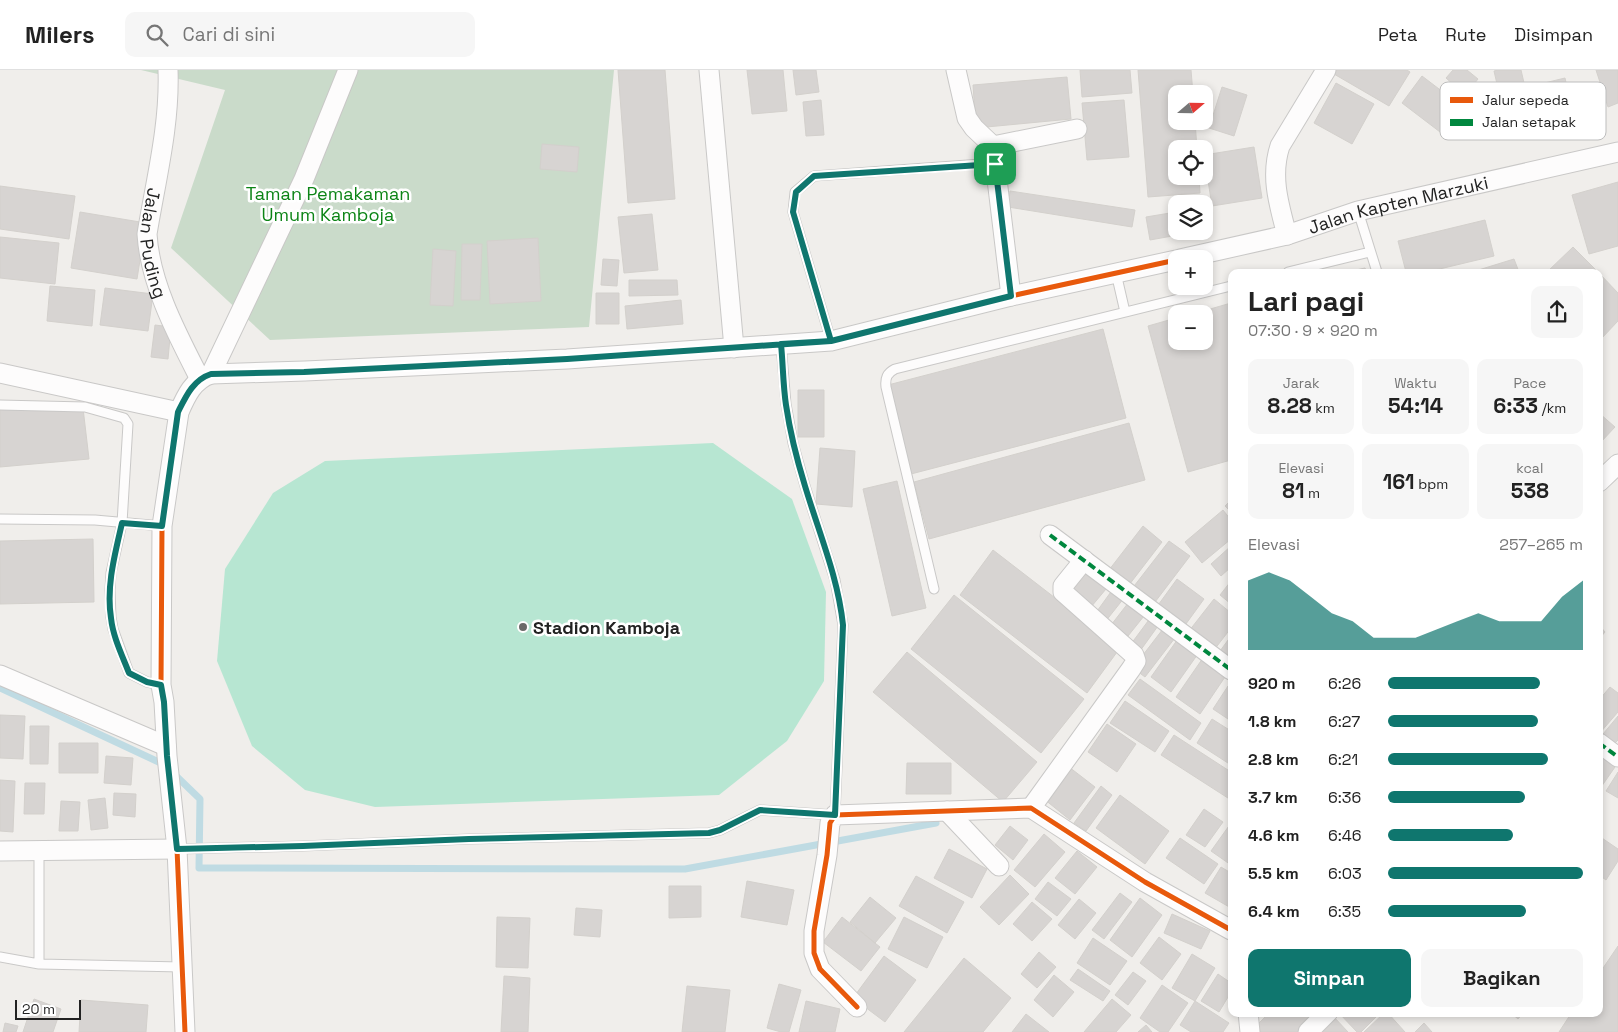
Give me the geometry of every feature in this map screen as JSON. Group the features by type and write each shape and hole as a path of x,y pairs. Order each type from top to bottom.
{"street":[{"name":"Jalan Puding","path":"168,70 165,129 147,234 148,251 154,276 182,344 205,376"},
{"path":"185,1032 182,967 183,849 170,779 161,685 162,526 178,412 186,396 205,376 304,179 348,70"},
{"path":"709,70 734,348"},
{"path":"956,70 966,118 994,155 1011,296"},
{"path":"1287,235 1276,194 1277,154 1326,70"},
{"path":"994,155 1077,129"},
{"name":"Jalan Kapten Marzuki","path":"1213,251 1287,235 1358,211 1618,152"},
{"name":"Jalan Kapten Marzuki","path":"205,376 567,359 831,341 1011,296 1168,261"},
{"path":"0,373 178,412"},
{"path":"1603,478 1618,464"},
{"path":"1050,535 1228,668"},
{"path":"1031,808 1136,661 1134,655 1063,592 1063,586 1084,560"},
{"path":"0,675 167,751"},
{"path":"1603,746 1618,757"},
{"path":"857,1007 820,968 814,953 814,930 833,819 947,811 1031,808 1145,882 1228,928"},
{"path":"947,811 999,866"},
{"path":"0,851 183,849"},
{"path":"1248,1017 1250,1032"},
{"path":"1308,1032 1323,1017"}],"lane":[{"path":"831,341 793,212 796,192 814,176 994,155"},
{"path":"1358,211 1376,269"},
{"path":"1300,269 1370,252"},
{"path":"1116,273 1125,312"},
{"path":"934,589 886,387 886,376 894,369 1228,287"},
{"path":"183,849 709,833 720,830 760,810 833,819 843,661 842,611 835,580 793,443 786,404 781,344"},
{"path":"0,405 84,407 124,418 128,424 122,523 111,573 110,604 113,629 129,673 147,682 161,685"},
{"path":"0,519 95,520 162,526"},
{"path":"39,851 39,964"},
{"path":"0,956 39,964 182,967"}],"green space":[{"name":"Taman Pemakaman Umum Kamboja","path":"141,70 614,70 589,327 270,340 171,248 225,90"},
{"name":"Stadion Kamboja","path":"713,443 792,499 826,592 824,681 787,741 719,795 375,807 305,790 252,746 217,661 225,569 273,493 325,461"}],"building":[{"path":"618,70 665,70 675,199 628,203"},
{"path":"747,70 783,70 787,111 752,114"},
{"path":"793,70 816,70 819,92 796,95"},
{"path":"1080,70 1130,70 1132,93 1082,97"},
{"path":"1138,70 1191,70 1192,85 1168,85 1168,130 1196,130 1196,140 1168,140 1168,185 1200,185 1200,193 1148,197"},
{"path":"1337,70 1407,70 1410,72 1389,106 1334,74"},
{"path":"1453,70 1467,70 1478,79 1476,82 1450,82 1446,78"},
{"path":"1521,70 1524,82 1497,82 1494,71"},
{"path":"1596,70 1618,70 1618,103 1608,107 1606,101 1606,82 1600,82"},
{"path":"1422,76 1440,90 1440,132 1402,103"},
{"path":"1067,77 1071,119 976,128 973,85"},
{"path":"1565,78 1566,82 1548,82"},
{"path":"1336,83 1374,104 1352,144 1314,123"},
{"path":"1222,87 1247,95 1234,136 1213,129 1213,115"},
{"path":"821,100 824,135 806,136 803,102"},
{"path":"1124,100 1129,157 1087,160 1082,103"},
{"path":"542,144 579,147 577,172 540,169"},
{"path":"1254,147 1262,198 1213,206 1213,195 1210,195 1209,185 1213,185 1213,154"},
{"path":"1618,182 1618,246 1589,254 1572,195"},
{"path":"0,186 75,196 69,239 0,229"},
{"path":"1010,191 1135,210 1132,227 1008,207"},
{"path":"80,212 146,223 137,279 71,268"},
{"path":"1168,213 1168,237 1150,240 1146,217"},
{"path":"652,214 658,270 624,273 618,217"},
{"path":"1485,220 1494,256 1440,269 1405,269 1398,241"},
{"path":"0,237 59,243 55,284 0,278"},
{"path":"538,238 541,301 490,304 487,241"},
{"path":"462,244 482,244 480,300 461,300"},
{"path":"1573,247 1595,269 1550,269"},
{"path":"433,249 456,251 453,306 430,305"},
{"path":"603,259 619,260 617,286 601,285"},
{"path":"1514,259 1518,269 1482,269"},
{"path":"1603,277 1618,293 1618,321 1603,337"},
{"path":"629,280 677,280 678,295 629,296"},
{"path":"50,286 95,290 92,326 47,321"},
{"path":"105,288 153,294 148,331 100,325"},
{"path":"596,293 619,293 619,324 596,324"},
{"path":"681,300 683,324 627,329 625,306"},
{"path":"1228,304 1228,461 1188,472 1148,326 1168,320 1168,350 1213,350 1213,308"},
{"path":"155,325 171,327 168,359 151,357"},
{"path":"1103,329 1126,418 911,474 888,385"},
{"path":"798,390 824,390 824,437 798,437"},
{"path":"0,407 83,408 89,459 0,467"},
{"path":"1603,416 1615,427 1603,440"},
{"path":"1129,423 1145,480 929,539 914,482"},
{"path":"820,448 855,451 852,507 816,504"},
{"path":"897,481 926,608 892,616 863,489"},
{"path":"1223,510 1228,516 1228,541 1202,563 1185,542"},
{"path":"1143,526 1162,542 1129,585 1109,570"},
{"path":"93,539 94,602 0,604 0,541"},
{"path":"1169,541 1190,556 1152,606 1131,590"},
{"path":"1228,549 1228,570 1221,576 1211,564"},
{"path":"993,550 1120,648 1087,693 960,595"},
{"path":"1084,570 1106,589 1091,607 1069,589"},
{"path":"1177,579 1204,599 1183,628 1156,608"},
{"path":"1228,585 1228,602 1220,595"},
{"path":"1113,589 1124,598 1105,622 1095,614"},
{"path":"954,595 1084,699 1041,753 911,649"},
{"path":"1132,598 1148,611 1124,641 1108,629"},
{"path":"1214,599 1228,611 1228,632 1214,650 1189,631"},
{"path":"1154,613 1163,619 1140,651 1131,644"},
{"path":"1166,625 1178,634 1145,677 1133,668"},
{"path":"1180,636 1200,651 1171,692 1151,677"},
{"path":"1228,640 1228,658 1220,651"},
{"path":"907,652 1037,762 1003,802 873,692"},
{"path":"1205,655 1228,670 1200,714 1176,697"},
{"path":"1140,679 1201,723 1190,740 1128,695"},
{"path":"1228,686 1228,719 1213,709"},
{"path":"1610,687 1618,693 1618,712 1603,729 1603,695"},
{"path":"1125,701 1169,731 1155,752 1110,723"},
{"path":"0,715 25,716 23,759 0,758"},
{"path":"1618,716 1618,740 1615,743 1603,734"},
{"path":"1212,719 1228,729 1228,763 1197,743"},
{"path":"1107,724 1136,744 1117,772 1088,752"},
{"path":"30,726 49,726 48,764 30,764"},
{"path":"1174,735 1228,770 1228,798 1161,755"},
{"path":"59,743 98,743 98,773 59,773"},
{"path":"106,756 133,758 131,785 104,783"},
{"path":"1603,757 1615,767 1603,784"},
{"path":"907,763 951,763 951,794 906,794"},
{"path":"1069,767 1095,787 1070,820 1044,799"},
{"path":"1618,772 1618,798 1606,791"},
{"path":"0,780 15,781 13,832 0,831"},
{"path":"25,783 45,783 44,814 24,814"},
{"path":"1101,786 1112,795 1086,831 1074,823"},
{"path":"114,793 136,794 135,817 113,815"},
{"path":"1120,795 1169,831 1145,864 1096,828"},
{"path":"105,798 108,828 91,830 88,800"},
{"path":"61,801 80,802 78,831 59,831"},
{"path":"1204,809 1223,822 1205,847 1186,835"},
{"path":"1010,826 1028,840 1013,860 995,845"},
{"path":"1228,827 1228,863 1211,851"},
{"path":"1044,834 1065,852 1035,887 1014,870"},
{"path":"1180,838 1218,864 1204,884 1166,858"},
{"path":"1603,839 1618,849 1618,861 1606,880 1603,878"},
{"path":"949,849 987,869 972,898 934,878"},
{"path":"1077,851 1097,867 1075,894 1055,878"},
{"path":"1221,867 1228,871 1228,906 1205,893"},
{"path":"1010,875 1029,894 999,925 980,907"},
{"path":"916,876 964,902 947,933 899,906"},
{"path":"747,881 794,890 787,925 741,917"},
{"path":"1048,882 1071,899 1057,916 1035,899"},
{"path":"669,886 701,886 701,917 669,918"},
{"path":"1120,893 1132,902 1104,939 1092,930"},
{"path":"870,897 896,918 875,943 850,922"},
{"path":"1140,898 1162,915 1132,957 1110,940"},
{"path":"1079,899 1096,913 1075,939 1058,925"},
{"path":"1032,902 1052,919 1032,941 1013,924"},
{"path":"576,908 602,910 600,937 574,935"},
{"path":"1172,914 1210,931 1201,949 1164,933"},
{"path":"497,917 530,918 528,968 496,967"},
{"path":"842,917 880,947 861,971 823,942"},
{"path":"904,917 943,937 927,968 888,949"},
{"path":"1159,937 1181,954 1162,980 1140,963"},
{"path":"1093,938 1127,961 1110,985 1077,963"},
{"path":"1618,946 1618,1032 1559,1032 1569,1017 1603,1017 1603,968"},
{"path":"1039,952 1056,967 1037,988 1021,974"},
{"path":"1192,954 1215,968 1195,1001 1172,988"},
{"path":"884,956 916,980 885,1022 853,998"},
{"path":"964,958 1011,998 983,1032 904,1032"},
{"path":"1078,969 1110,991 1103,1001 1070,980"},
{"path":"1133,972 1146,981 1128,1005 1115,995"},
{"path":"1218,974 1228,981 1228,997 1219,1012 1201,1001"},
{"path":"1054,975 1074,992 1053,1017 1034,1000"},
{"path":"504,976 530,978 528,1032 501,1032"},
{"path":"779,984 801,990 789,1032 767,1028"},
{"path":"1162,985 1188,1003 1168,1032 1160,1032 1140,1018"},
{"path":"687,986 730,990 725,1032 682,1032"},
{"path":"34,999 61,1009 53,1032 23,1032"},
{"path":"1112,999 1131,1015 1116,1032 1084,1032"},
{"path":"81,1000 148,1005 146,1032 79,1032"},
{"path":"806,1001 840,1009 835,1032 799,1032"},
{"path":"1195,1001 1229,1023 1223,1032 1191,1032 1180,1025"},
{"path":"1026,1014 1049,1032 1012,1032"},
{"path":"1265,1017 1313,1017 1298,1032 1258,1032 1254,1028"},
{"path":"1334,1017 1348,1032 1315,1032"},
{"path":"1343,1017 1376,1017 1361,1032 1357,1032"},
{"path":"1380,1017 1392,1017 1405,1032 1364,1032"},
{"path":"5,1023 18,1026 16,1032 3,1032"},
{"path":"1424,1023 1432,1032 1415,1032"},
{"path":"1146,1025 1152,1032 1138,1032"}],"waterway":[{"path":"0,688 165,765"},
{"path":"172,772 200,799 199,868 685,869 936,823"}],"marked path":[{"path":"1050,535 1228,668"},
{"path":"1603,746 1618,757"}],"cycle path":[{"path":"185,1032 177,849 161,685 162,526 179,412 187,395 199,380 211,374 567,359 831,341 1011,296 1168,262"},
{"path":"857,1007 820,969 814,953 814,931 827,855 830,823 835,815 1031,808 1145,882 1228,928"}],"place":[{"name":"Stadion Kamboja","path":"523,627"}],"route":[{"path":"995,164 814,176 796,192 793,212 831,341 781,344 786,404 793,443 841,604 843,661 835,815 760,810 720,830 709,833 177,849 161,685 147,682 129,673 110,617 110,590 111,573 122,523 162,526 178,412 186,396 200,379 211,374 304,372 567,359 831,341 1011,296 995,164"}]}
